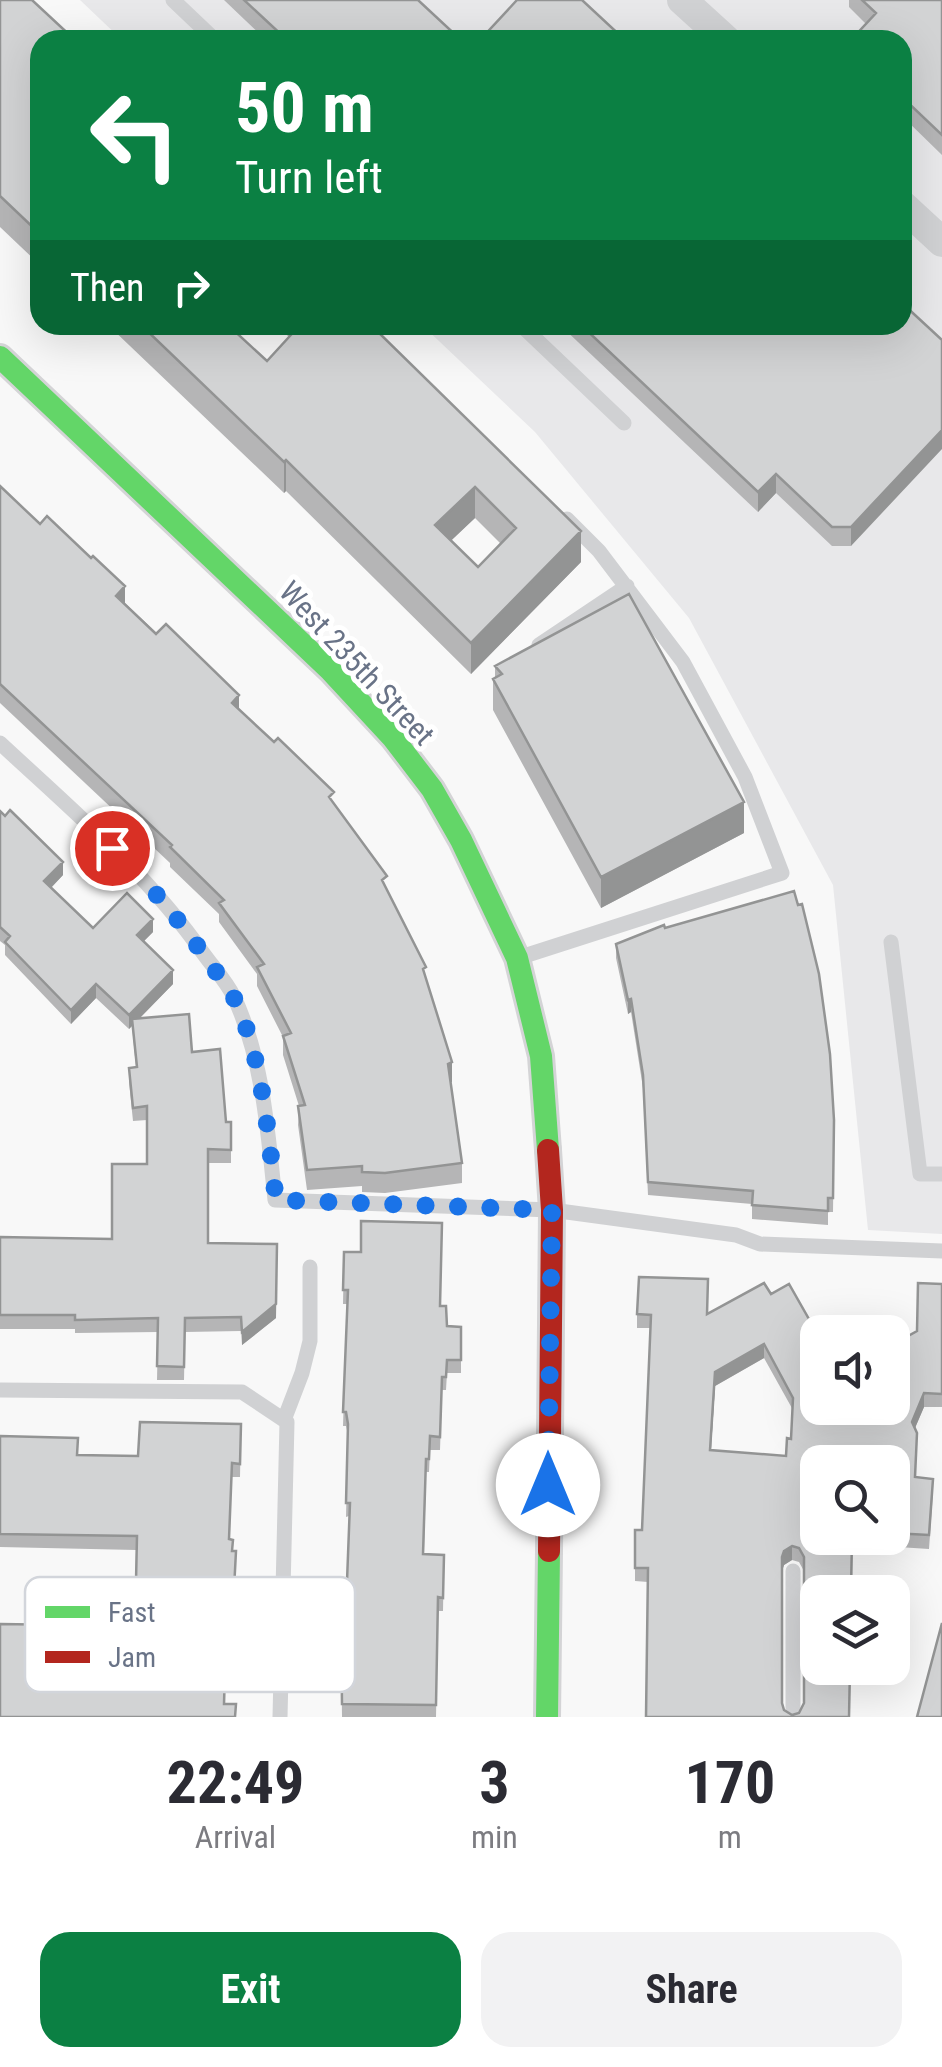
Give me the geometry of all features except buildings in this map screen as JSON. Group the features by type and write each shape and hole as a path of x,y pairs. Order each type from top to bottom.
{"street":[{"path":"682,0 715,30"},
{"path":"912,214 942,242"},
{"name":"West 235th Street","path":"0,357 330,670 393,738 432,790 462,840 517,958 541,1056 552,1210 547,1717"}],"lane":[{"path":"173,0 204,30"},
{"path":"532,335 624,422"},
{"path":"517,958 782,873 745,777 683,662 599,551 557,510"},
{"path":"529,651 627,586"},
{"path":"0,743 140,874 192,936 233,996 254,1060 266,1116 276,1200 552,1210 736,1235 760,1244 942,1252"},
{"path":"891,942 920,1174 942,1174"},
{"path":"284,1420 310,1341 310,1266"},
{"path":"0,1390 242,1392 287,1422 283,1577"},
{"path":"793,1571 793,1717"},
{"path":"280,1717 281,1692"}],"shaded area":[{"path":"80,0 942,0 942,1234 868,1230 833,885 689,618 535,432 433,335 912,335 912,30 112,30"}],"traffic: fast":[{"path":"0,357 330,670 393,738 432,789 517,958 541,1056 548,1150"},
{"path":"547,1717 549,1551"}],"traffic: jam":[{"path":"548,1150 552,1210 549,1551"}],"route":[{"path":"112,848 140,874 192,936 233,996 254,1060 266,1116 276,1200 552,1210 548,1485"}]}
